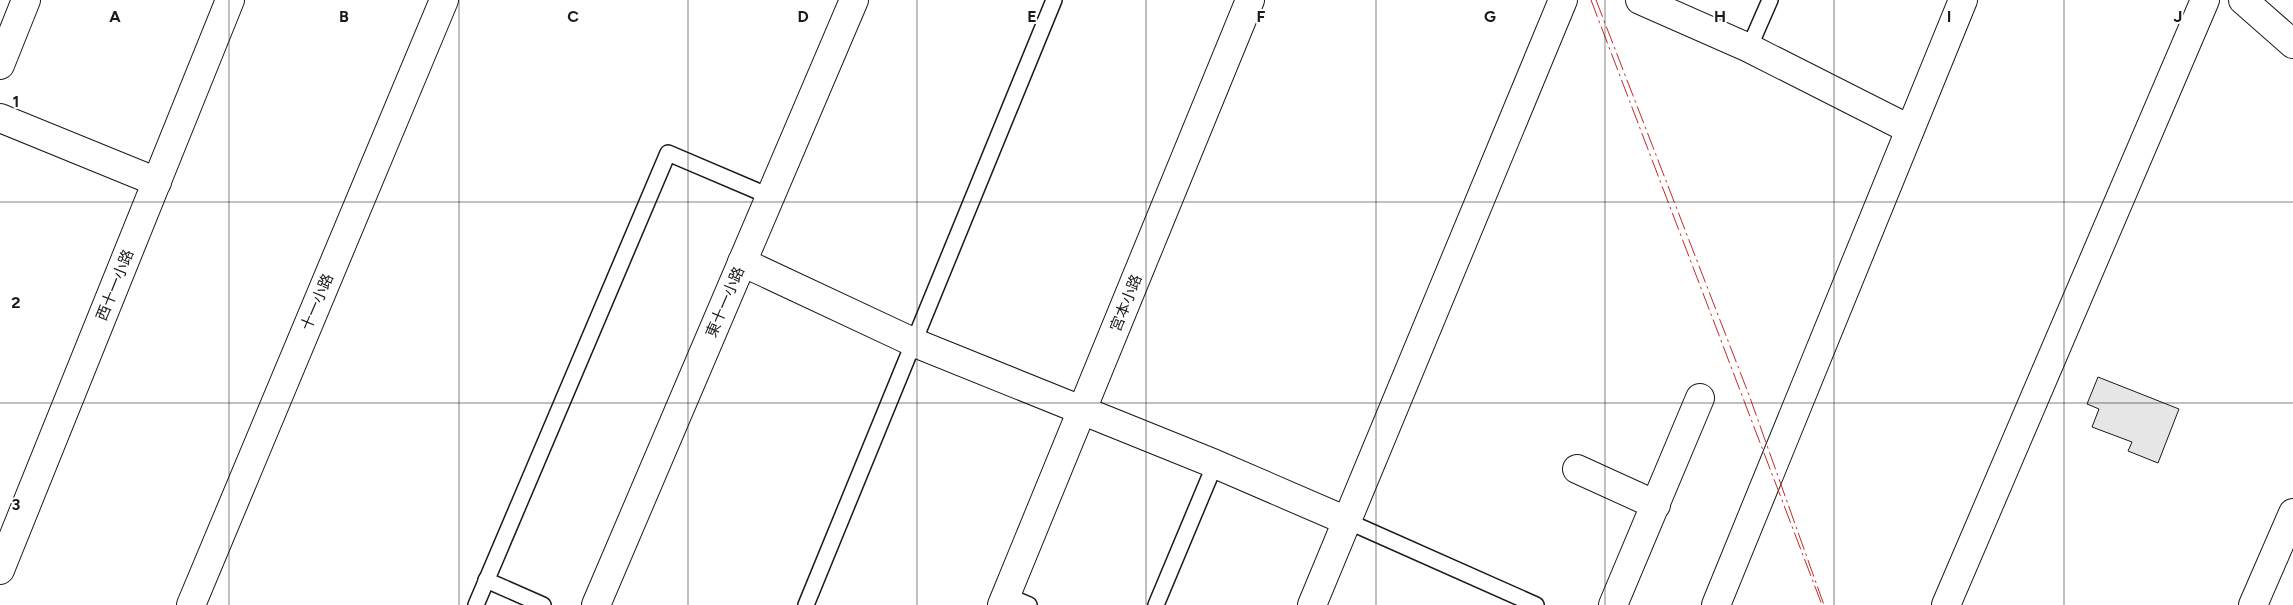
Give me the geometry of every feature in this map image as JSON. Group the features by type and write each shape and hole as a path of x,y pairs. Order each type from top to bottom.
{"street":[{"path":"0,65 26,0"},
{"name":"西十一小路","path":"0,570 230,0"},
{"name":"十一小路","path":"191,605 444,0"},
{"name":"東十一小路","path":"596,605 854,0"},
{"name":"宮本小路","path":"1013,602 1082,412 1250,0"},
{"path":"1312,605 1563,0"},
{"path":"1640,0 1750,48 1909,129"},
{"path":"1716,605 1963,0"},
{"path":"1946,605 2205,0"},
{"path":"2243,0 2293,44"},
{"path":"0,118 157,182"},
{"path":"742,262 915,343 1082,412 1215,464 1347,520"},
{"path":"1613,605 1700,398"},
{"path":"1577,470 1656,505"},
{"path":"2253,605 2293,513"}],"lane":[{"path":"806,605 1054,0"},
{"path":"1750,48 1770,0"},
{"path":"476,605 668,153 769,196"},
{"path":"1156,605 1215,464"},
{"path":"1347,520 1515,601 1536,605"},
{"path":"486,580 543,605"}],"building":[{"path":"2098,377 2179,409 2158,463 2128,451 2132,442 2092,427 2099,409 2087,404"}],"power":[{"path":"1591,0 1822,605"},
{"path":"1596,0 1749,395 1824,605"}]}
